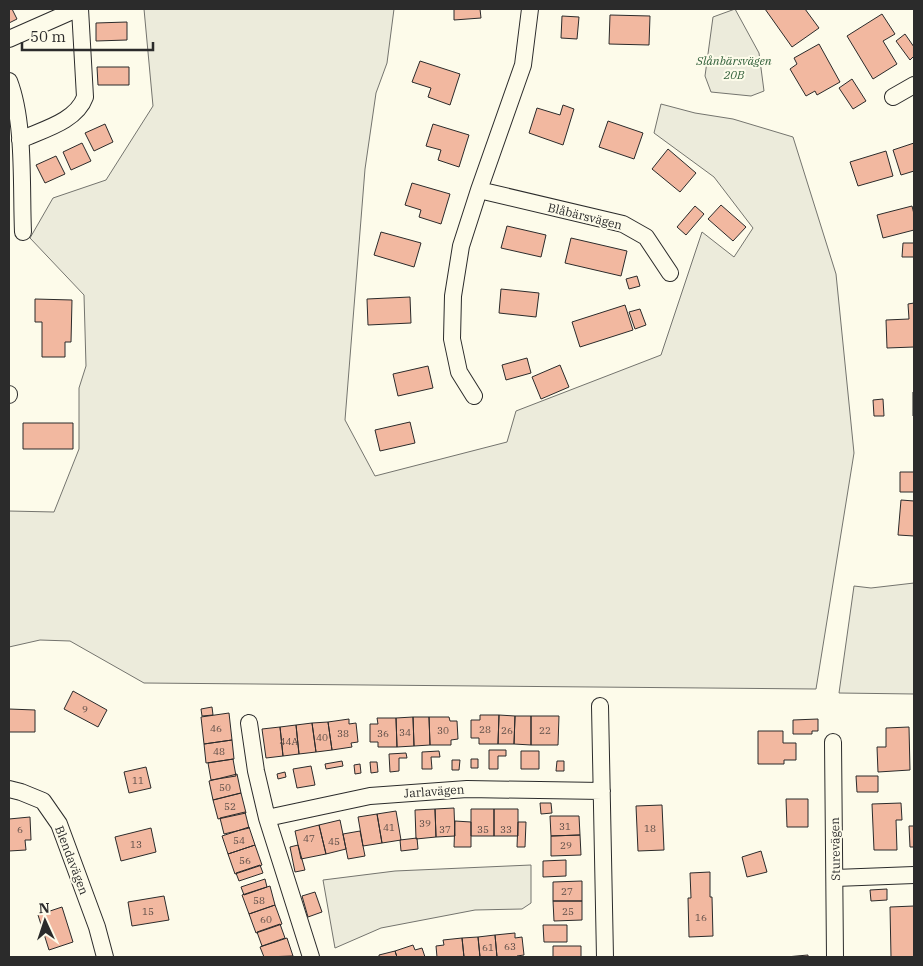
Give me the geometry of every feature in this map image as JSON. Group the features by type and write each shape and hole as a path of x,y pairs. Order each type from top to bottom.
{"street":[{"path":"9,39 78,9 85,97 83,105 67,118 20,140"},
{"path":"474,396 459,372 452,339 453,296 461,246 523,65 530,9"},
{"path":"9,81 15,96 20,140 23,232"},
{"path":"893,97 914,86"},
{"name":"Blåbärsvägen","path":"479,190 623,224 646,237 670,273"},
{"path":"600,706 605,957"},
{"path":"249,724 256,771 267,818 311,957"},
{"name":"Sturevägen","path":"833,742 835,957"},
{"name":"Blendavägen","path":"9,789 43,801 59,824 97,927 105,957"},
{"name":"Jarlavägen","path":"267,818 370,796 467,789 602,791"},
{"path":"835,878 914,876"}],"green space":[{"path":"144,9 394,9 387,63 376,93 365,169 345,420 375,476 507,442 516,411 661,355 702,232 734,257 753,228 714,177 654,133 661,104 695,113 733,119 793,137 836,274 854,453 816,689 144,683 70,641 40,640 9,647 9,511 54,512 79,449 79,388 86,366 84,295 30,238 53,198 106,180 153,106"},
{"name":"Slånbärsvägen 20B","path":"735,9 759,53 764,91 751,96 711,92 705,76 713,17"},
{"path":"914,583 914,694 839,693 854,586 871,588"},
{"path":"531,865 531,903 522,909 475,910 381,928 335,948 323,880 395,871"}],"building":[{"path":"9,9 12,9 17,19 9,23"},
{"path":"454,9 480,9 481,18 454,20"},
{"path":"765,9 805,9 819,28 792,47"},
{"path":"882,14 895,34 883,41 897,64 873,79 847,36"},
{"path":"610,15 650,16 649,45 609,44"},
{"path":"562,16 579,17 577,39 561,38"},
{"path":"127,22 127,40 96,41 96,23"},
{"path":"905,34 914,47 914,56 910,60 896,41"},
{"path":"819,44 840,82 817,95 815,91 806,96 790,69 797,64 794,58"},
{"path":"420,61 460,74 450,105 428,97 431,88 412,82"},
{"path":"97,67 129,67 129,85 98,85"},
{"path":"852,79 866,101 853,109 839,88"},
{"path":"563,105 574,109 563,145 529,133 537,108 560,115"},
{"path":"608,121 643,133 634,159 599,147"},
{"path":"105,124 113,142 94,151 85,133"},
{"path":"433,124 469,135 459,167 438,160 441,150 426,146"},
{"path":"82,143 91,161 71,170 63,152"},
{"path":"914,143 914,171 901,175 893,150"},
{"path":"668,149 696,173 680,192 652,169"},
{"path":"886,151 893,176 858,186 850,162"},
{"path":"56,156 65,174 45,183 36,165"},
{"path":"412,183 450,194 441,224 419,217 421,210 405,205"},
{"path":"721,205 746,227 733,241 708,219"},
{"path":"695,206 704,214 686,235 677,227"},
{"path":"912,206 914,230 883,238 877,215"},
{"path":"507,226 546,235 541,257 501,248"},
{"path":"381,232 421,243 414,267 374,255"},
{"path":"571,238 627,251 621,276 565,263"},
{"path":"903,243 914,243 914,257 902,257"},
{"path":"637,276 640,286 629,289 626,279"},
{"path":"501,289 539,293 536,317 499,313"},
{"path":"410,297 411,323 368,325 367,299"},
{"path":"35,299 72,300 71,342 65,342 65,357 42,357 42,322 35,322"},
{"path":"914,303 914,347 887,348 886,320 909,319 908,304"},
{"path":"625,305 633,330 580,347 572,322"},
{"path":"640,309 646,325 635,329 629,312"},
{"path":"527,358 531,373 506,380 502,365"},
{"path":"560,365 569,387 541,399 532,377"},
{"path":"428,366 433,388 398,396 393,374"},
{"path":"914,392 914,416 913,416"},
{"path":"883,399 884,416 874,416 873,400"},
{"path":"410,422 415,443 380,451 375,430"},
{"path":"23,423 73,423 73,449 23,449"},
{"path":"900,472 914,472 914,492 900,492"},
{"path":"901,500 914,501 914,536 898,535"},
{"path":"73,691 107,710 98,727 64,709"},
{"path":"212,707 213,715 202,716 201,709"},
{"path":"9,709 35,710 35,732 9,732"},
{"path":"229,713 232,740 204,744 201,717"},
{"path":"480,715 499,715 498,744 479,744 479,738 471,738 471,720 480,720"},
{"path":"499,715 515,716 514,744 498,744"},
{"path":"515,716 531,716 531,745 514,744"},
{"path":"531,716 559,716 558,745 531,745"},
{"path":"413,717 414,746 397,747 396,718"},
{"path":"413,717 429,717 430,745 414,746"},
{"path":"429,717 449,717 450,721 457,721 458,739 451,740 451,745 430,745"},
{"path":"377,718 396,718 397,747 378,747 378,742 370,742 370,724 378,724"},
{"path":"349,719 349,724 356,723 358,742 351,743 352,747 332,750 328,722"},
{"path":"818,719 818,731 812,731 812,734 793,734 793,720"},
{"path":"328,722 332,750 316,752 312,723"},
{"path":"312,723 316,752 299,754 296,725"},
{"path":"296,725 299,754 283,756 280,727"},
{"path":"280,727 283,756 266,758 262,729"},
{"path":"909,727 910,770 878,772 877,747 886,747 886,728"},
{"path":"758,731 783,731 783,743 796,743 796,760 784,760 784,764 758,764"},
{"path":"232,740 234,759 206,763 204,744"},
{"path":"489,750 506,750 506,756 498,756 498,769 489,769"},
{"path":"439,751 440,757 431,757 432,769 422,769 422,752"},
{"path":"521,751 539,751 539,769 521,769"},
{"path":"406,753 407,758 399,758 399,771 390,772 389,754"},
{"path":"233,759 236,776 211,780 208,763"},
{"path":"471,759 478,759 478,768 471,768"},
{"path":"452,760 460,760 459,770 452,770"},
{"path":"342,761 343,766 326,769 325,764"},
{"path":"557,761 564,761 564,771 556,771"},
{"path":"370,762 377,762 378,772 371,773"},
{"path":"360,764 361,773 355,774 354,765"},
{"path":"311,766 315,785 297,788 293,769"},
{"path":"146,767 151,788 129,793 124,772"},
{"path":"285,772 286,777 278,779 277,774"},
{"path":"237,774 241,793 213,800 209,781"},
{"path":"856,776 878,776 878,792 857,792"},
{"path":"241,793 246,813 218,819 213,800"},
{"path":"786,799 808,799 808,827 787,827"},
{"path":"540,803 551,803 552,813 541,814"},
{"path":"901,803 902,820 896,820 897,850 874,850 872,804"},
{"path":"662,805 664,850 638,851 636,806"},
{"path":"454,808 455,836 436,837 435,809"},
{"path":"435,809 436,837 416,839 415,810"},
{"path":"471,809 494,809 494,836 471,836"},
{"path":"494,809 518,809 518,836 494,836"},
{"path":"396,811 401,840 382,843 377,814"},
{"path":"245,812 249,828 224,834 220,818"},
{"path":"377,814 382,843 363,846 358,817"},
{"path":"550,816 579,816 580,835 551,836"},
{"path":"30,817 31,840 25,840 26,850 9,851 9,819"},
{"path":"340,820 346,849 326,854 319,825"},
{"path":"455,821 471,822 471,847 454,847"},
{"path":"518,822 526,822 525,847 517,847"},
{"path":"319,825 326,854 301,859 295,831"},
{"path":"909,826 914,826 914,847 910,847"},
{"path":"249,827 255,845 228,854 222,836"},
{"path":"151,828 156,852 121,861 115,837"},
{"path":"360,831 365,856 348,859 343,834"},
{"path":"580,835 581,855 551,856 551,836"},
{"path":"417,838 418,849 401,851 400,840"},
{"path":"255,845 262,865 235,874 228,854"},
{"path":"298,845 305,870 295,872 290,847"},
{"path":"761,851 767,872 747,877 742,857"},
{"path":"566,860 566,876 543,877 543,861"},
{"path":"260,865 263,873 239,881 236,873"},
{"path":"710,872 713,936 689,937 688,898 691,898 690,873"},
{"path":"265,879 267,887 244,895 241,887"},
{"path":"582,881 582,901 553,901 553,882"},
{"path":"270,886 275,905 249,914 242,895"},
{"path":"887,889 887,900 871,901 870,890"},
{"path":"315,892 322,912 308,917 302,896"},
{"path":"164,896 169,920 132,926 128,902"},
{"path":"553,901 582,901 582,920 554,921"},
{"path":"275,905 282,924 256,933 249,914"},
{"path":"914,906 914,957 891,957 890,907"},
{"path":"62,907 73,942 49,950 38,915"},
{"path":"280,924 285,938 262,946 257,932"},
{"path":"543,925 567,925 567,942 544,942"},
{"path":"515,933 515,938 522,937 524,955 497,957 495,935"},
{"path":"495,935 497,957 480,957 478,937"},
{"path":"478,937 480,957 464,957 462,938"},
{"path":"287,938 293,956 264,957 260,947"},
{"path":"462,938 464,957 437,957 436,946 444,945 443,940"},
{"path":"413,945 415,950 422,948 425,957 397,957 395,951"},
{"path":"553,946 581,946 581,957 553,957"},
{"path":"395,951 397,957 379,957 379,955"},
{"path":"808,955 808,957 786,957"}]}
